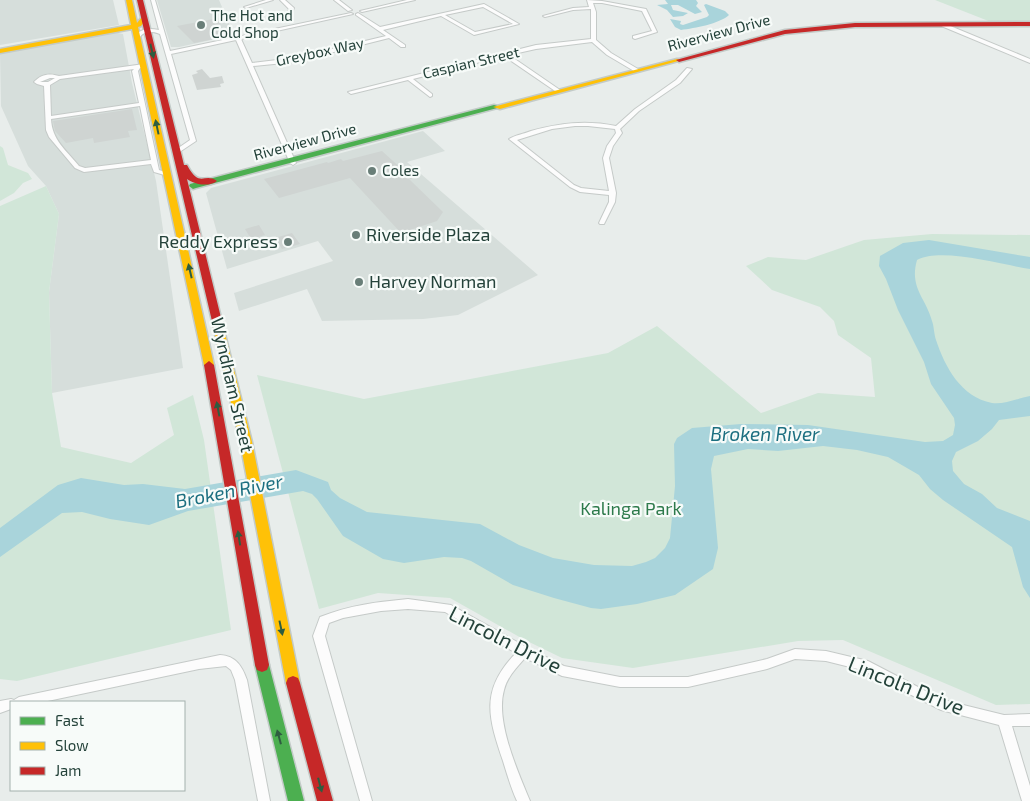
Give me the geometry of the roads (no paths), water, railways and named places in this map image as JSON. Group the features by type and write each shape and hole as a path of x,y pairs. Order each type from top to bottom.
{"main road":[{"name":"Wyndham Street","path":"129,0 156,70 155,88 168,174 185,189"},
{"name":"Wyndham Street","path":"137,23 141,66 155,88 176,152 226,356 246,442 290,675 325,801"},
{"path":"1,48 28,46 137,23"},
{"name":"Riverview Drive","path":"185,189 636,70 800,29 855,24 1030,24"},
{"path":"1,48 89,33"},
{"path":"176,152 182,160 189,179 197,182 213,181"},
{"name":"Riverview Drive","path":"185,189 293,162"},
{"name":"Wyndham Street","path":"185,189 183,242 200,315 225,446 247,586 265,683 296,801"},
{"path":"200,315 212,301"},
{"path":"210,371 218,368 226,356"}],"street":[{"path":"153,0 193,142 176,152"},
{"path":"246,7 271,0"},
{"path":"282,0 292,10 290,12"},
{"path":"336,0 403,46"},
{"path":"342,0 355,12"},
{"path":"168,53 413,0"},
{"path":"545,16 590,3 602,2 644,10 655,32 635,37"},
{"path":"590,3 594,12 593,40 609,54 636,70"},
{"path":"379,29 485,5 517,24 474,34 443,15"},
{"path":"137,23 163,33"},
{"path":"941,24 1030,60"},
{"name":"Greybox Way","path":"250,65 294,60 389,37"},
{"path":"238,38 293,162"},
{"name":"Caspian Street","path":"351,92 495,57 506,56 536,47 593,40"},
{"path":"506,56 558,91"},
{"path":"613,193 580,190 572,186 512,139 567,124 590,123 617,128 624,124 646,103 671,87 689,69 679,59"},
{"path":"156,70 170,61"},
{"path":"58,78 47,84 40,84 37,81 47,76 58,78 141,66"},
{"path":"141,66 135,71 153,162 156,172 168,174"},
{"path":"410,79 430,95"},
{"path":"47,84 48,118 52,137 77,167 91,170 153,162"},
{"path":"155,88 179,90"},
{"path":"48,118 142,104"},
{"path":"602,223 612,202 613,193 606,158 610,146 619,133 617,128"},
{"name":"Lincoln Drive","path":"366,801 319,636 324,620 342,613 390,606 408,604 447,608 562,672 620,682 688,682 767,664 795,654 826,656 864,665 941,704 1004,721 1030,720"},
{"path":"524,652 511,664 501,681 494,706 499,734 524,801"},
{"path":"23,701 69,690 226,661 236,666 241,680 264,801"},
{"path":"1004,721 1028,801"}],"water":[{"path":"665,0 696,0 698,3 696,6 702,12 695,14 678,5 671,5 673,10 688,13 683,16 673,17 667,10 657,5 668,4"},
{"path":"706,4 725,11 729,15 713,23 681,30 675,27 670,19 681,21 680,24 683,25 707,17 709,15 704,5"},
{"name":"Broken River","path":"929,240 1030,257 1030,269 972,258 941,255 928,256 917,260 915,278 933,323 935,338 944,360 963,388 981,400 992,403 1006,402 1030,396 1030,416 999,420 978,441 956,452 952,461 953,471 964,484 982,494 997,508 1030,521 1030,598 1023,587 1012,547 943,500 930,489 919,475 888,457 857,450 823,446 778,451 748,449 714,456 711,469 718,548 713,569 675,595 637,604 601,609 554,598 513,585 471,561 462,558 444,557 404,563 383,559 343,536 317,499 312,494 303,491 188,511 149,525 110,519 82,512 62,513 0,557 0,528 58,485 81,478 124,485 143,484 185,489 296,470 328,482 331,490 340,498 367,512 480,524 519,545 553,558 594,565 632,566 646,562 655,558 665,548 670,538 675,486 674,444 677,438 692,428 741,424 808,425 925,442 943,441 953,435 954,418 931,384 924,362 879,266 880,256 903,243"}],"place":[{"name":"The Hot and Cold Shop","path":"201,25"},
{"name":"Coles","path":"372,171"},
{"name":"Riverside Plaza","path":"356,235"},
{"name":"Reddy Express","path":"288,242"},
{"name":"Harvey Norman","path":"359,282"}],"park label":[{"name":"Kalinga Park","path":"631,509"}]}
